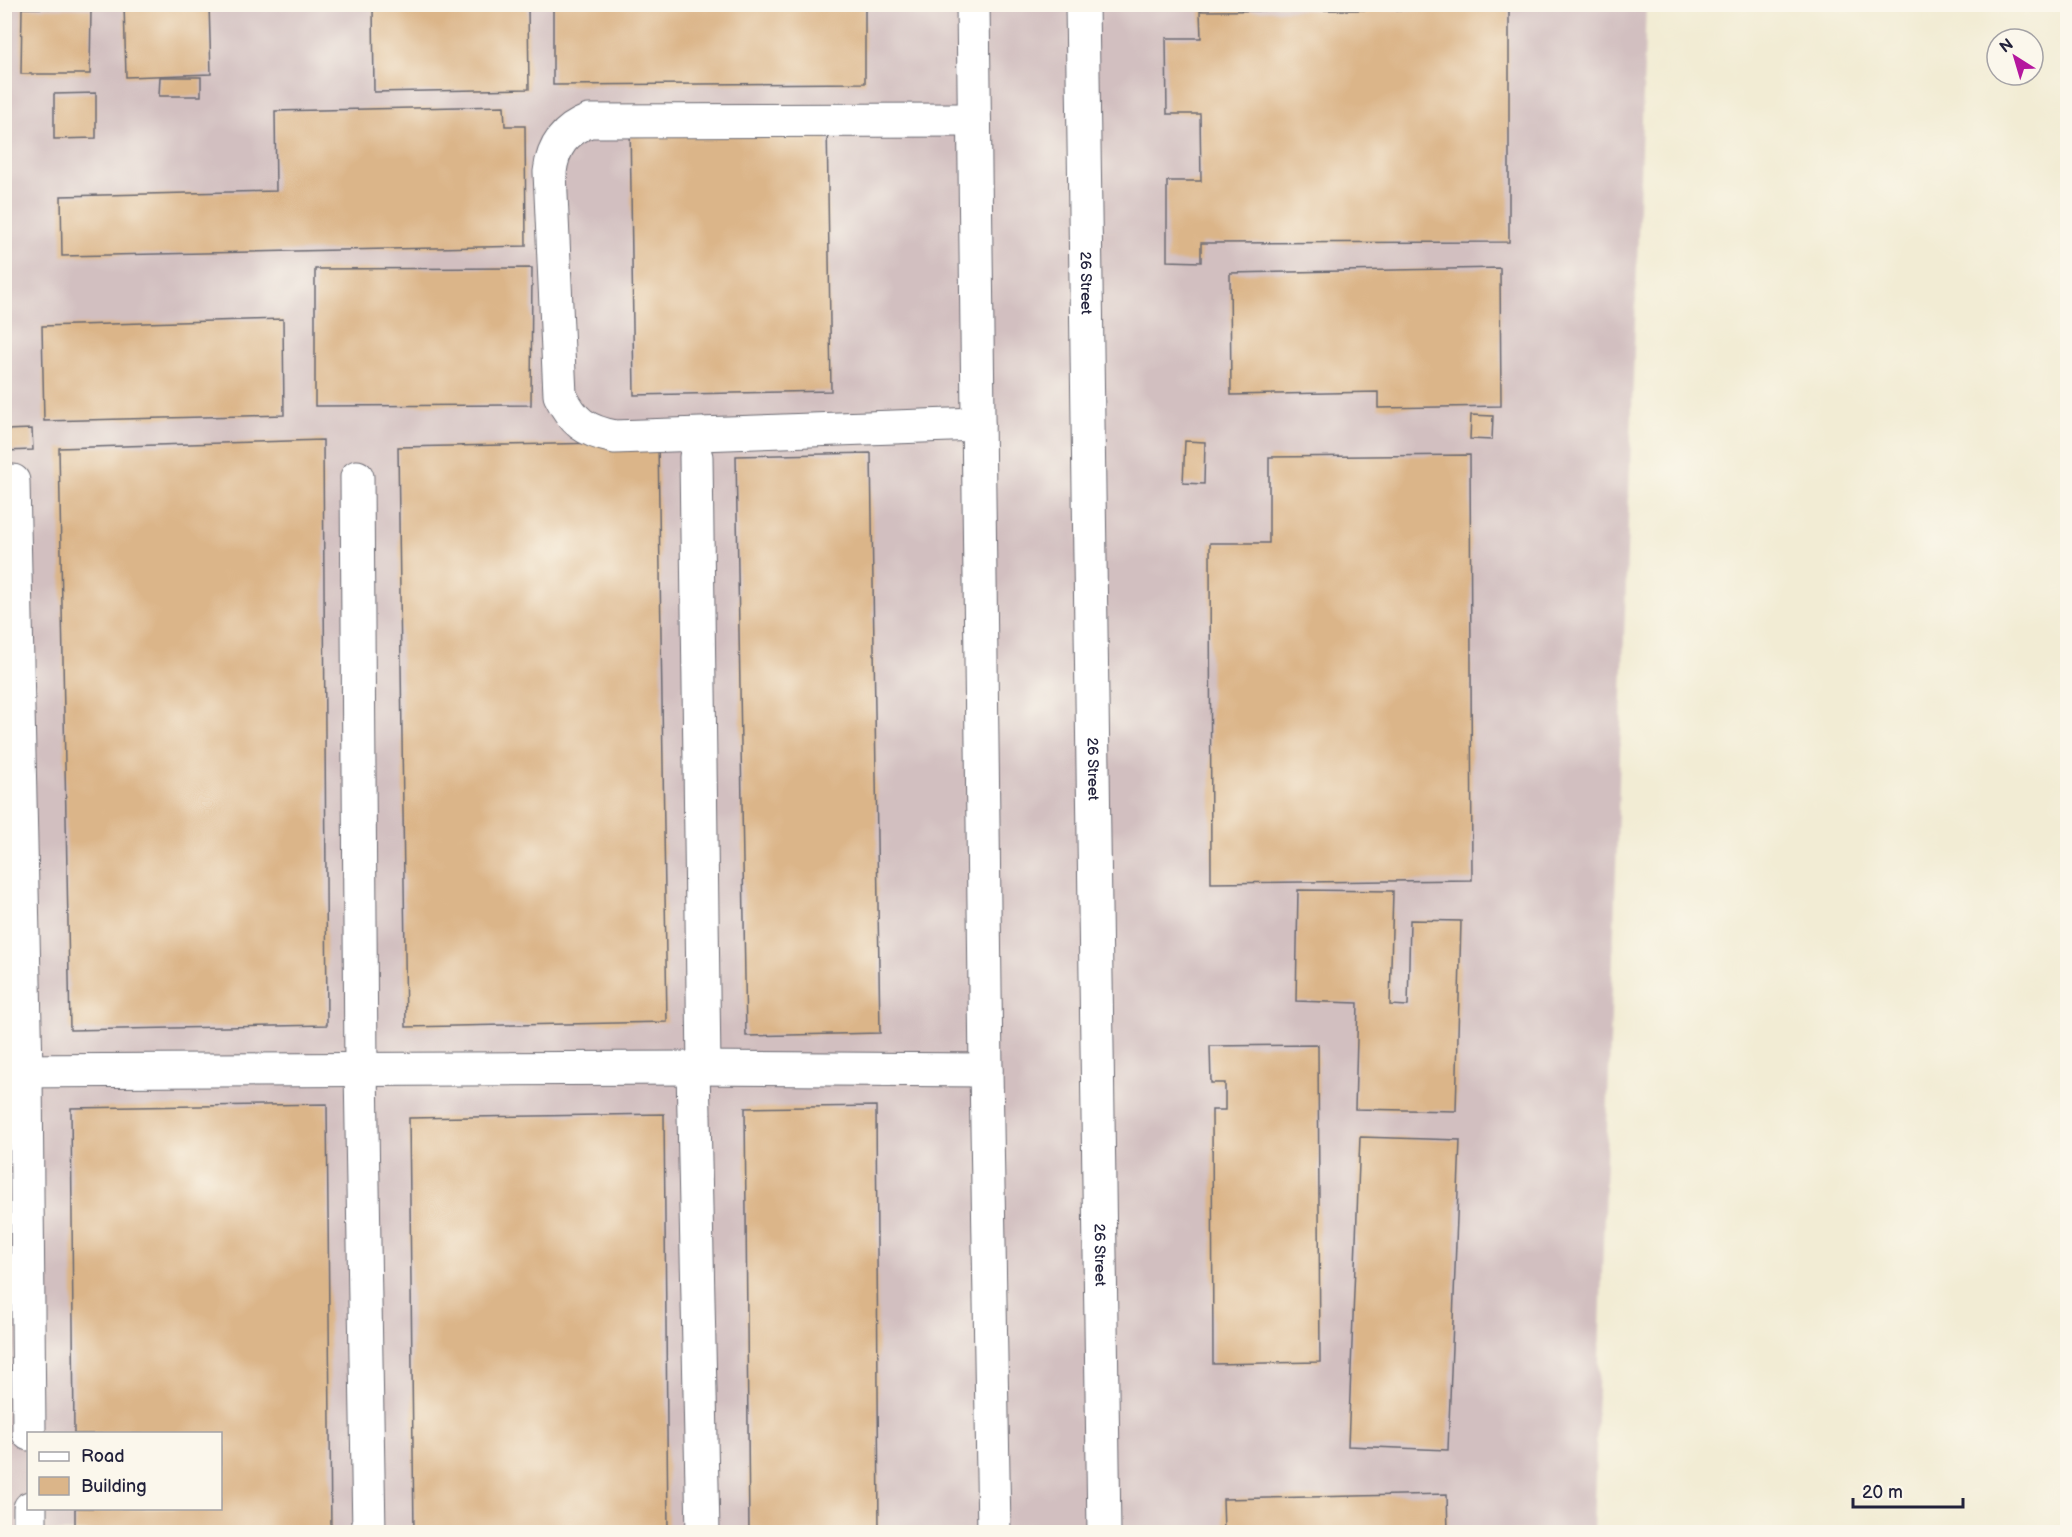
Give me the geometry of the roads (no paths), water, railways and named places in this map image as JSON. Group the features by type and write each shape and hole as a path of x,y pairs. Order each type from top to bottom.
{"main road":[{"path":"973,4 994,1533"},
{"name":"26 Street","path":"1082,4 1104,1533"},
{"path":"974,120 590,121 577,126 561,140 552,158 550,172 560,395 568,412 581,425 597,433 615,437 978,424"},
{"path":"696,457 703,1533"},
{"path":"357,477 361,1070 369,1533"},
{"path":"13,481 15,1071 29,1432"},
{"path":"15,1071 699,1068 986,1070"},
{"path":"30,1510 30,1533"}]}
